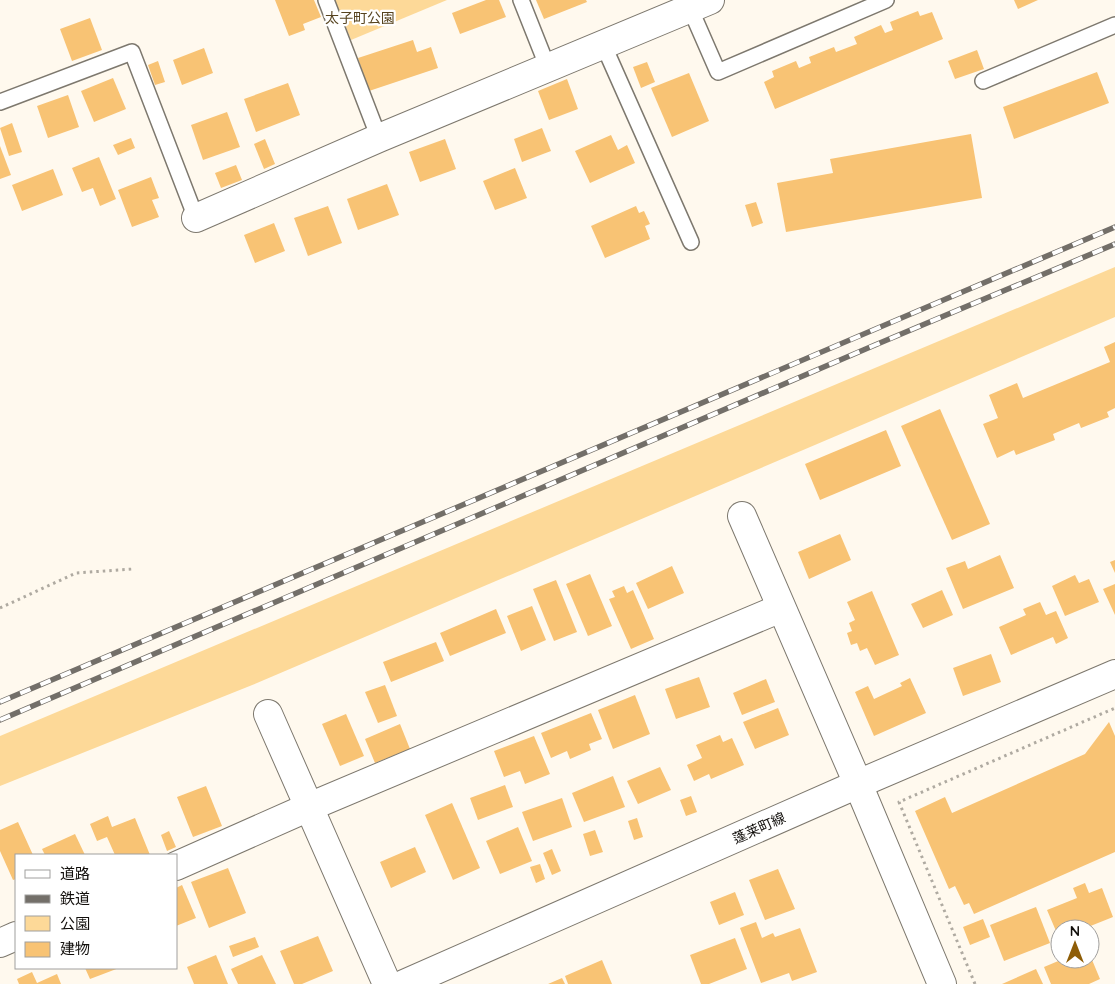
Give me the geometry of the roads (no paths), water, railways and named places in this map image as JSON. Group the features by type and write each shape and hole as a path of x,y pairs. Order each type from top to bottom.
{"street":[{"path":"196,218 380,138 700,4"},
{"path":"742,516 942,984"},
{"path":"178,865 781,608"},
{"name":"蓬莱町線","path":"404,984 858,784 1115,674"},
{"path":"268,714 387,984"},
{"path":"0,943 15,936"}],"lane":[{"path":"326,0 380,138"},
{"path":"520,0 548,68"},
{"path":"700,4 718,72 886,0"},
{"path":"983,81 1115,25"},
{"path":"603,44 691,242"},
{"path":"0,102 132,52 196,218"}],"railway":[{"path":"0,702 1115,227"},
{"path":"0,720 1115,244"}],"park label":[{"name":"太子町公園","path":"360,18"}]}
